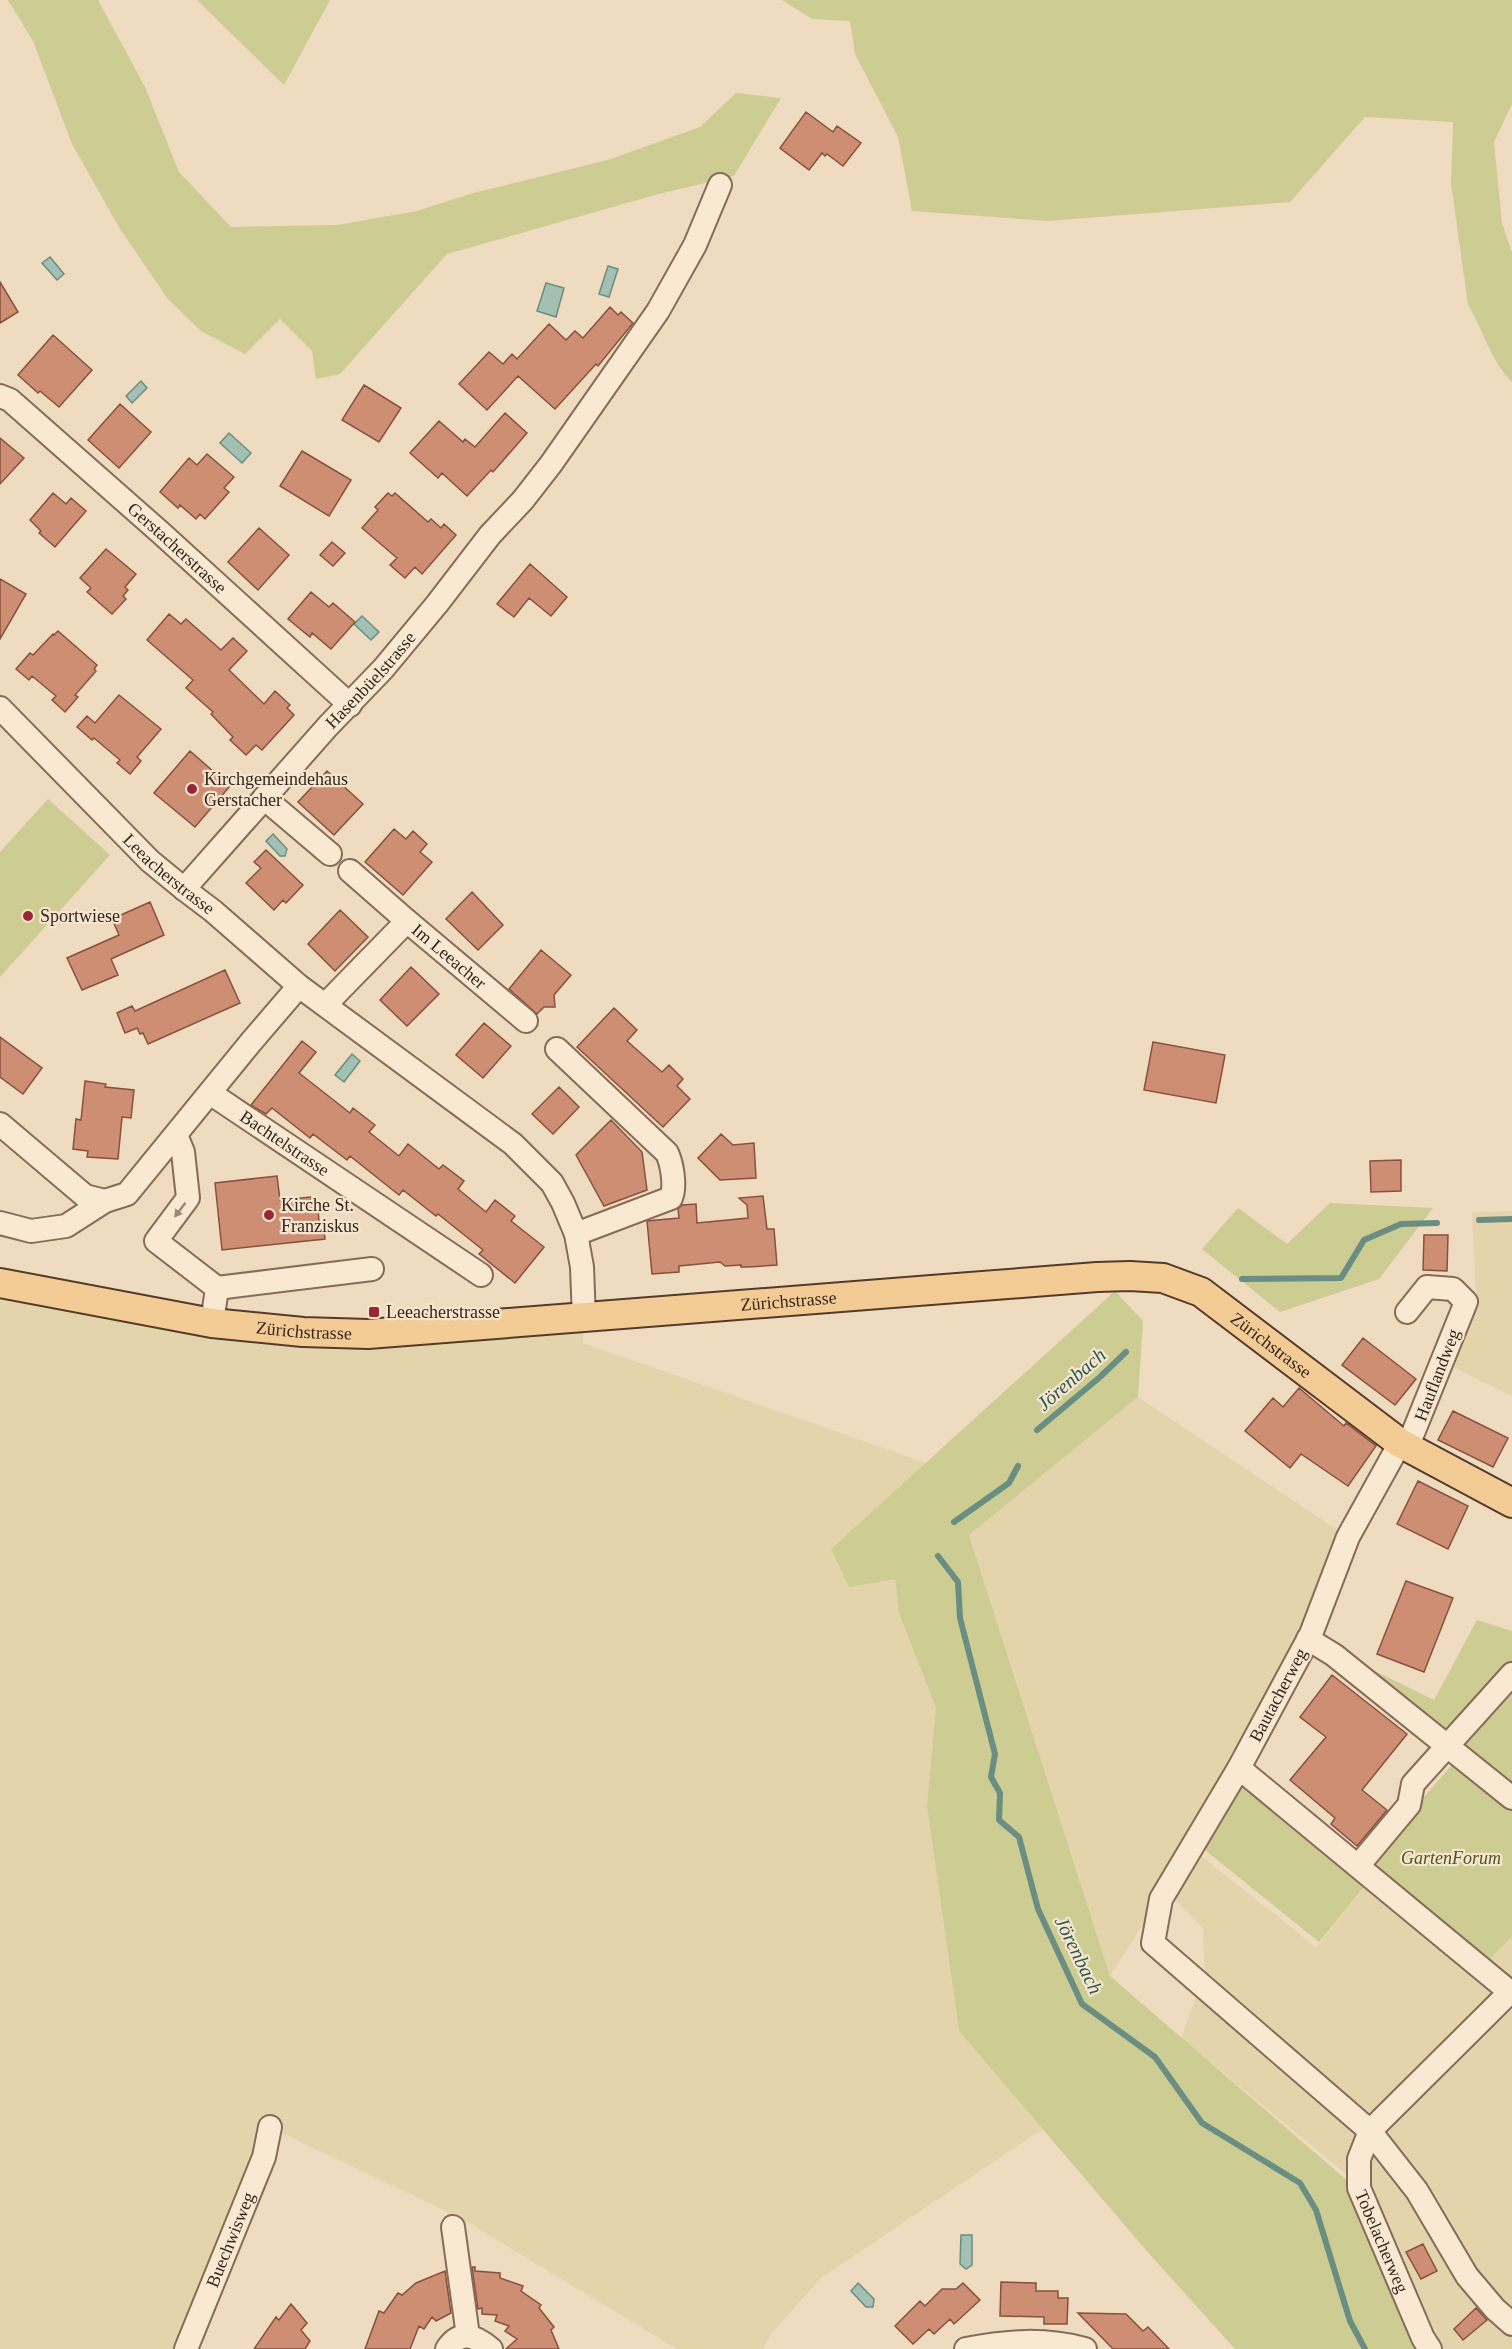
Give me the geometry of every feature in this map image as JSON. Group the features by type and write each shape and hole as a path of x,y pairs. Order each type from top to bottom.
{"main road":[{"name":"Zürichstrasse","path":"0,1283 212,1323 291,1331 368,1334 1097,1278 1131,1276 1162,1278 1201,1292 1403,1445 1512,1503"}],"street":[{"name":"Hasenbüelstrasse","path":"184,890 264,798 397,653 490,535 523,500 551,464 658,311 694,245 720,185"},
{"name":"Gerstacherstrasse","path":"0,396 10,400 161,533 350,705"},
{"name":"Leeacherstrasse","path":"0,708 150,861 213,911 299,986 513,1144 552,1184 576,1234 582,1267 584,1318"},
{"path":"264,798 330,854"},
{"path":"350,871 406,921"},
{"name":"Im Leeacher","path":"326,1004 406,921 526,1021"},
{"path":"0,1223 31,1231 66,1226 105,1201 127,1194 299,986"},
{"path":"557,1049 667,1153 674,1192 671,1198 576,1234"},
{"name":"Bachtelstrasse","path":"210,1093 480,1275"},
{"path":"0,1124 85,1196 105,1201"},
{"path":"176,1135 183,1152 188,1198 156,1241 217,1288 372,1269"},
{"name":"Hauflandweg","path":"1403,1445 1466,1302 1453,1289 1427,1287 1407,1312"},
{"path":"212,1323 217,1288"},
{"name":"Bautacherweg","path":"1370,2131 1153,1943 1161,1899 1239,1768 1308,1639 1348,1537 1403,1445"},
{"path":"1308,1639 1334,1654 1512,1798"},
{"path":"1358,1866 1409,1805 1413,1784 1512,1674"},
{"path":"1239,1768 1510,1992 1370,2131 1417,2191 1467,2276 1495,2309 1512,2324"},
{"name":"Buechwisweg","path":"186,2349 264,2157 270,2127"},
{"name":"Tobelacherweg","path":"1370,2131 1359,2159 1359,2188 1423,2338 1430,2349"},
{"path":"453,2227 468,2336"},
{"path":"447,2349 452,2341 468,2336 482,2341 491,2349"},
{"path":"966,2349 1008,2341 1079,2348"}],"shaded area":[{"path":"50,257 64,274 57,280 42,263"},
{"path":"608,266 618,269 609,297 599,294"},
{"path":"546,283 564,288 556,317 537,311"},
{"path":"141,381 147,388 132,403 126,396"},
{"path":"229,433 251,453 242,463 220,443"},
{"path":"362,616 379,632 371,640 354,624"},
{"path":"273,834 287,849 285,856 280,856 266,841"},
{"path":"352,1054 360,1061 344,1082 335,1075"},
{"path":"1512,1211 1512,1396 1448,1365 1476,1295 1472,1212"},
{"path":"0,1283 212,1323 584,1318 583,1343 926,1463 831,1549 895,1579 899,1613 936,1708 927,1806 959,2031 1043,2129 822,2277 770,2335 763,2349 677,2349 464,2220 270,2127 186,2349 0,2349"},
{"path":"1138,1397 1348,1537 1194,1844 1110,1976 969,1535"},
{"path":"1196,1852 1316,1947 1367,1885 1474,1975 1512,1938 1512,2349 1444,2349 1367,2191 1181,2038 1205,1974 1203,1928 1174,1898"},
{"path":"961,2235 972,2235 972,2265 966,2269 960,2264"},
{"path":"858,2283 874,2299 873,2307 866,2307 851,2291"}],"green space":[{"path":"8,0 98,0 145,87 179,172 231,227 337,225 417,211 473,193 608,160 700,127 736,93 781,98 734,176 655,195 447,254 340,374 316,379 312,351 280,319 245,354 201,331 168,299 120,229 72,144 33,41"},
{"path":"197,0 330,0 284,85"},
{"path":"782,0 1512,0 1512,104 1494,142 1502,223 1512,253 1512,382 1498,365 1468,305 1451,183 1453,122 1365,117 1290,202 1048,221 912,211 898,137 855,54 850,21 812,19"},
{"name":"Sportwiese","path":"48,799 110,855 0,977 0,852"},
{"path":"1330,1203 1433,1208 1379,1279 1280,1312 1202,1249 1238,1208 1287,1244"},
{"path":"1115,1291 1143,1321 1138,1397 969,1535 1110,1976 1350,2183 1418,2349 1235,2349 1145,2249 959,2031 927,1806 936,1708 899,1613 895,1579 849,1587 831,1549"},
{"name":"GartenForum","path":"1477,1620 1512,1631 1512,1937 1484,1965 1374,1875 1319,1942 1200,1846 1240,1781 1357,1874 1463,1752 1340,1654 1434,1700"}],"building":[{"path":"806,112 833,132 837,126 861,143 843,166 822,153 809,170 780,148"},
{"path":"0,282 18,312 0,323"},
{"path":"610,307 618,315 621,312 633,323 598,366 596,364 555,409 518,376 487,410 459,384 489,352 503,364 512,354 517,359 549,324 566,340 575,331 583,338"},
{"path":"53,335 92,370 59,407 40,391 38,393 18,375"},
{"path":"364,385 401,408 379,442 342,420"},
{"path":"120,404 151,432 119,468 88,440"},
{"path":"505,413 527,433 493,472 491,470 467,496 442,473 438,478 410,453 439,421 463,442 465,439 475,447"},
{"path":"0,438 24,458 0,484"},
{"path":"302,451 351,480 329,516 280,486"},
{"path":"207,454 234,477 224,488 229,492 205,519 200,514 196,519 180,505 178,508 160,492 189,458 197,465"},
{"path":"53,493 66,504 71,498 86,511 55,547 39,533 41,531 30,520"},
{"path":"388,493 392,496 395,493 428,522 431,519 441,528 444,524 456,535 422,574 415,567 405,578 390,565 397,558 362,528 378,510 375,507"},
{"path":"259,528 289,555 258,590 228,562"},
{"path":"332,542 345,553 333,566 320,555"},
{"path":"106,549 136,574 125,587 128,590 123,596 126,599 112,614 87,592 91,588 80,578"},
{"path":"530,564 567,597 551,616 529,598 514,617 497,604"},
{"path":"0,579 26,594 0,639"},
{"path":"311,592 329,607 333,603 355,622 331,649 312,633 310,637 288,619"},
{"path":"169,614 181,624 186,619 221,650 233,638 247,651 229,670 264,704 275,691 290,705 287,708 294,715 262,750 256,745 246,755 230,740 233,737 211,714 213,712 186,688 193,680 147,640"},
{"path":"58,631 97,665 94,669 96,671 75,695 78,697 65,712 52,700 56,696 32,676 29,680 16,669 30,653 33,655"},
{"path":"119,695 161,729 137,757 141,761 130,774 117,763 120,760 77,727 87,716 95,723"},
{"name":"Kirchgemeindehaus Gerstacher","path":"190,751 230,786 195,827 154,793"},
{"path":"327,771 363,804 334,835 298,802"},
{"path":"394,829 406,839 413,831 427,844 420,852 432,862 403,895 365,862"},
{"path":"266,850 303,885 286,903 283,900 274,910 246,883 261,868 254,862"},
{"path":"472,892 503,925 478,950 446,919"},
{"path":"150,902 164,935 111,959 118,975 82,990 67,958 119,935 112,919"},
{"path":"340,910 368,937 335,971 308,944"},
{"path":"541,950 571,975 554,995 555,1007 544,1007 537,1014 509,989"},
{"path":"411,967 439,994 407,1026 380,1000"},
{"path":"225,970 240,1003 148,1044 143,1033 140,1034 137,1028 125,1033 117,1013 132,1006 135,1011"},
{"path":"614,1008 637,1030 627,1041 662,1072 669,1065 683,1079 677,1086 690,1099 663,1127 577,1047"},
{"path":"484,1023 511,1046 483,1078 456,1055"},
{"path":"0,1037 42,1068 23,1094 0,1077"},
{"path":"302,1041 316,1052 299,1073 350,1113 353,1108 375,1125 369,1132 399,1156 408,1144 439,1169 443,1165 464,1181 458,1189 486,1212 495,1200 515,1216 511,1221 544,1247 515,1283 479,1254 483,1250 403,1190 399,1195 350,1156 347,1160 313,1134 310,1138 272,1108 266,1114 251,1105"},
{"path":"1153,1042 1225,1055 1216,1103 1144,1090"},
{"path":"85,1081 106,1084 105,1087 134,1090 131,1118 122,1117 118,1159 87,1157 88,1151 73,1149 76,1119 81,1120"},
{"path":"559,1087 579,1107 553,1134 532,1114"},
{"path":"611,1120 642,1152 647,1190 604,1206 576,1155"},
{"path":"721,1134 733,1145 754,1143 756,1178 720,1180 698,1158"},
{"path":"1401,1160 1401,1191 1371,1192 1370,1161"},
{"name":"Kirche St. Franziskus","path":"277,1176 280,1200 311,1197 312,1208 318,1208 319,1222 323,1222 325,1239 222,1250 215,1183"},
{"path":"763,1196 767,1229 774,1229 777,1265 741,1267 741,1265 725,1266 720,1262 679,1266 679,1272 652,1274 647,1221 679,1218 678,1209 682,1205 696,1204 697,1223 748,1218 747,1205 739,1198"},
{"path":"1424,1235 1448,1235 1447,1271 1423,1270"},
{"path":"1363,1338 1416,1379 1395,1405 1342,1365"},
{"path":"1299,1388 1344,1426 1346,1423 1376,1446 1348,1486 1301,1454 1290,1468 1245,1431 1273,1398 1283,1407"},
{"path":"1453,1411 1508,1438 1493,1467 1438,1440"},
{"path":"1418,1481 1468,1506 1448,1549 1397,1524"},
{"path":"1406,1581 1453,1598 1424,1672 1377,1654"},
{"path":"1332,1675 1407,1734 1362,1790 1387,1810 1357,1846 1331,1824 1335,1818 1290,1780 1326,1737 1300,1717"},
{"path":"1423,2244 1437,2271 1421,2279 1406,2252"},
{"path":"472,2267 475,2267 475,2271 500,2273 500,2278 523,2286 521,2291 541,2305 539,2308 554,2327 551,2330 559,2349 506,2349 517,2339 505,2331 509,2326 495,2321 497,2315 482,2314 482,2308 478,2309"},
{"path":"445,2271 451,2313 436,2321 432,2317 424,2329 419,2326 410,2349 365,2349 379,2311 384,2313 398,2293 402,2295 416,2283"},
{"path":"1001,2282 1036,2283 1036,2291 1058,2291 1058,2298 1068,2298 1067,2324 1044,2324 1044,2317 1000,2316"},
{"path":"963,2283 980,2300 954,2324 950,2319 934,2334 929,2329 913,2344 895,2326 920,2301 925,2306 942,2289 956,2289"},
{"path":"291,2304 307,2323 301,2330 310,2341 305,2349 254,2349 276,2317 279,2320"},
{"path":"1476,2308 1487,2320 1463,2340 1454,2329"},
{"path":"1078,2313 1126,2314 1143,2331 1148,2327 1169,2349 1113,2349"}],"waterway":[{"name":"Jörenbach","path":"1479,1220 1512,1219"},
{"name":"Jörenbach","path":"1242,1279 1341,1278 1364,1240 1401,1224 1437,1223"},
{"name":"Jörenbach","path":"1037,1430 1126,1352"},
{"name":"Jörenbach","path":"954,1522 1009,1483 1018,1466"},
{"name":"Jörenbach","path":"938,1556 958,1582 960,1618 995,1754 991,1777 1000,1793 999,1820 1019,1837 1038,1909 1082,2004 1155,2057 1202,2123 1300,2183 1316,2210 1350,2321 1365,2349"}],"place":[{"name":"Kirchgemeindehaus Gerstacher","path":"192,789"},
{"name":"Sportwiese","path":"28,916"},
{"name":"Kirche St. Franziskus","path":"269,1215"},
{"name":"Leeacherstrasse","path":"374,1312"}]}
